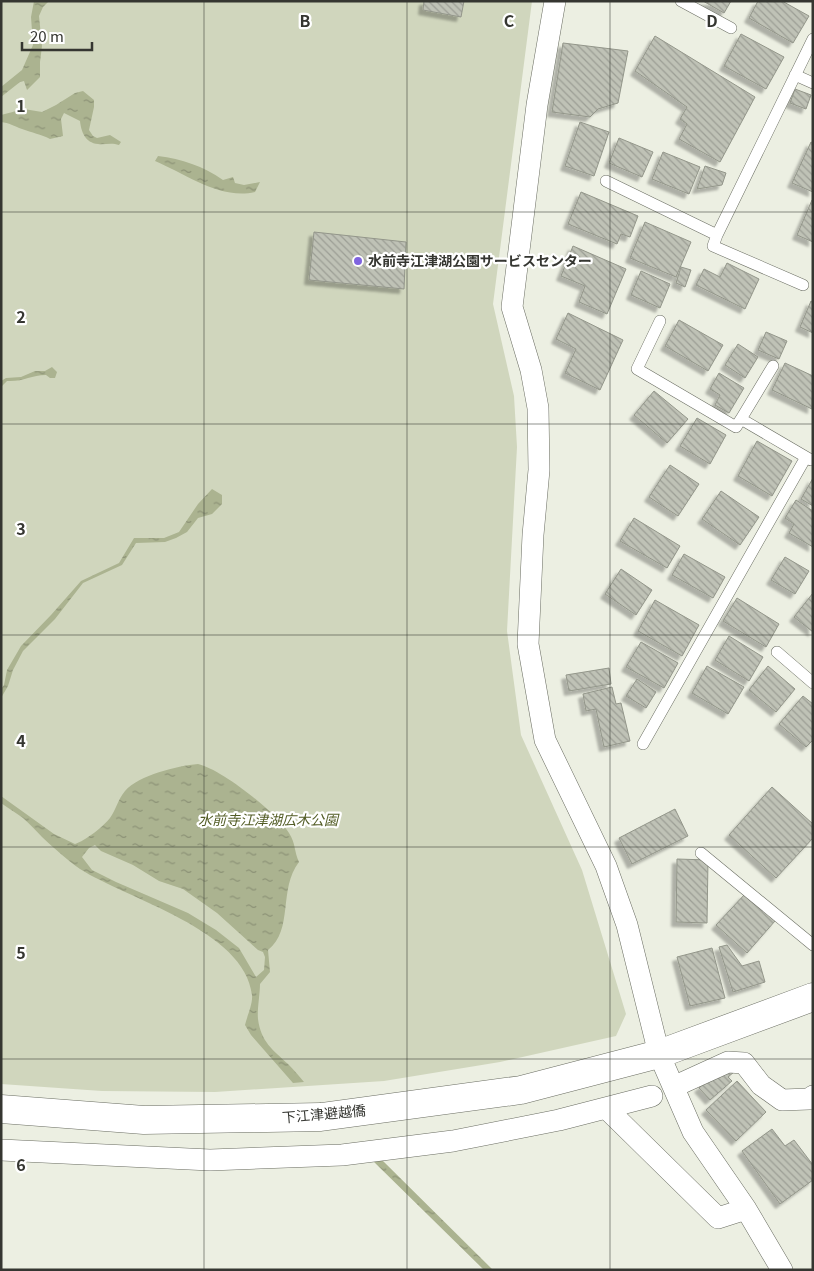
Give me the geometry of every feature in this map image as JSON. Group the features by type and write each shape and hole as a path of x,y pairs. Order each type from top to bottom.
{"street":[{"path":"555,1 537,105 512,307 531,370 538,408 539,470 532,544 528,644 545,740 606,866 627,925 651,1057 692,1132 746,1209 782,1270"},
{"name":"下江津避越僑","path":"1,1109 144,1120 321,1117 521,1090 651,1057 813,997"},
{"path":"682,1083 728,1062 744,1063 761,1085 782,1100 809,1099 813,1096"},
{"path":"1,1150 210,1160 342,1155 452,1141 559,1120 652,1096"},
{"path":"607,1109 718,1218 746,1209"}],"lane":[{"path":"681,1 731,28"},
{"path":"803,285 713,246 813,39"},
{"path":"795,75 813,84"},
{"path":"606,181 717,235"},
{"path":"660,321 638,369 736,428 772,366"},
{"path":"643,744 809,459 741,419"},
{"path":"776,652 813,683"},
{"path":"701,853 813,945"}],"green space":[{"name":"水前寺江津湖広木公園","path":"1,1 532,1 493,304 514,396 517,447 507,631 521,735 582,870 626,1014 616,1036 500,1062 384,1081 215,1092 102,1091 1,1084"}],"water":[{"path":"34,1 49,1 43,7 39,16 42,46 40,77 27,90 24,81 20,82 1,97 1,87 22,70 33,45 31,17"},
{"path":"83,91 94,100 89,130 93,136 97,138 110,135 121,142 119,145 98,144 90,141 81,129 80,121 64,113 61,119 63,136 50,139 1,122 1,115 24,109 42,112 75,93"},
{"path":"158,156 192,164 223,180 233,177 235,183 244,185 260,182 255,192 229,192 216,189 155,161"},
{"path":"52,367 57,372 55,378 50,378 46,375 36,376 7,381 1,387 1,381 6,378 21,377 35,371 45,371"},
{"path":"212,489 222,495 222,504 212,514 198,518 187,532 176,538 165,542 136,543 122,565 83,583 55,619 23,651 1,698 1,689 4,685 7,670 21,646 81,581 119,563 134,538 164,538 179,532 198,504"},
{"path":"198,764 208,768 247,792 273,814 289,833 293,841 299,862 289,884 281,932 276,942 268,950 270,972 260,984 258,1015 265,1040 304,1082 293,1083 251,1035 245,1025 251,1006 252,995 245,972 229,952 207,934 181,919 80,869 56,850 23,818 1,803 1,796 54,834 75,844 89,837 107,821 125,791 131,785 159,772","holes":["95,845 101,851 133,865 159,881 183,889 217,913 258,950 263,952 265,957 264,970 256,977 239,948 216,930 188,913 92,870 82,857 89,848"]},
{"path":"373,1161 383,1161 493,1270 484,1270"}],"building":[{"path":"424,1 464,1 461,17 423,10"},
{"path":"703,1 731,1 724,13"},
{"path":"758,1 782,1 809,16 793,43 749,18"},
{"path":"741,34 784,57 766,89 724,66"},
{"path":"655,36 755,97 720,162 679,139 687,124 680,119 687,107 635,71"},
{"path":"563,43 628,51 618,103 598,109 590,117 552,112"},
{"path":"795,89 811,95 806,109 790,103"},
{"path":"580,122 609,132 594,176 565,166"},
{"path":"619,138 653,152 642,177 609,163"},
{"path":"811,142 813,143 813,192 792,183"},
{"path":"663,152 700,167 689,194 652,179"},
{"path":"705,166 726,173 722,185 697,189"},
{"path":"581,192 638,216 630,237 621,234 617,244 568,224"},
{"path":"813,200 813,242 797,235"},
{"path":"645,222 691,242 676,277 630,258"},
{"name":"水前寺江津湖公園サービスセンター","path":"314,232 406,242 404,289 309,280"},
{"path":"573,246 626,269 607,314 579,302 585,286 561,276"},
{"path":"727,263 759,279 745,309 696,285 704,269 720,277"},
{"path":"681,267 691,270 685,287 676,283"},
{"path":"641,271 670,284 660,308 631,295"},
{"path":"811,301 813,302 813,333 800,327"},
{"path":"568,313 623,340 600,390 565,373 576,349 556,339"},
{"path":"679,320 723,345 708,371 665,346"},
{"path":"766,332 787,341 779,359 758,350"},
{"path":"738,344 758,357 745,378 725,365"},
{"path":"785,363 813,376 812,409 772,390"},
{"path":"719,373 744,388 729,413 715,405 720,395 710,389"},
{"path":"654,391 688,419 667,443 634,415"},
{"path":"697,418 726,435 710,464 680,446"},
{"path":"757,441 792,461 772,496 738,476"},
{"path":"670,465 699,484 678,516 649,497"},
{"path":"813,478 813,506 801,499"},
{"path":"721,491 759,517 740,545 702,519"},
{"path":"796,500 813,511 813,547 789,533 794,524 785,518"},
{"path":"634,518 680,546 667,568 620,541"},
{"path":"684,554 725,577 713,598 672,575"},
{"path":"785,557 809,571 795,594 771,580"},
{"path":"621,569 652,590 636,615 605,594"},
{"path":"813,593 813,632 794,617"},
{"path":"737,598 779,624 766,647 723,621"},
{"path":"655,600 699,625 682,656 638,631"},
{"path":"729,636 763,657 749,681 715,660"},
{"path":"641,642 678,663 664,688 626,667"},
{"path":"707,666 744,687 728,714 692,693"},
{"path":"768,666 795,689 776,712 749,690"},
{"path":"609,668 611,684 569,691 566,675"},
{"path":"637,679 656,692 646,708 626,696"},
{"path":"612,687 616,704 621,703 630,741 604,747 596,709 586,711 583,694"},
{"path":"803,696 813,704 813,740 806,747 779,724"},
{"path":"772,787 813,824 813,838 776,878 729,835"},
{"path":"675,809 688,836 632,864 619,838"},
{"path":"677,859 708,860 707,923 676,922"},
{"path":"745,894 775,921 747,953 716,925"},
{"path":"727,945 742,966 759,961 765,982 733,992 719,947"},
{"path":"712,948 725,998 690,1006 677,957"},
{"path":"721,1069 734,1072 728,1077 732,1081 710,1100 699,1088"},
{"path":"737,1081 766,1112 736,1141 706,1110"},
{"path":"772,1129 785,1146 794,1140 813,1165 813,1180 780,1204 742,1151"}],"place":[{"name":"水前寺江津湖公園サービスセンター","path":"358,261"}]}
